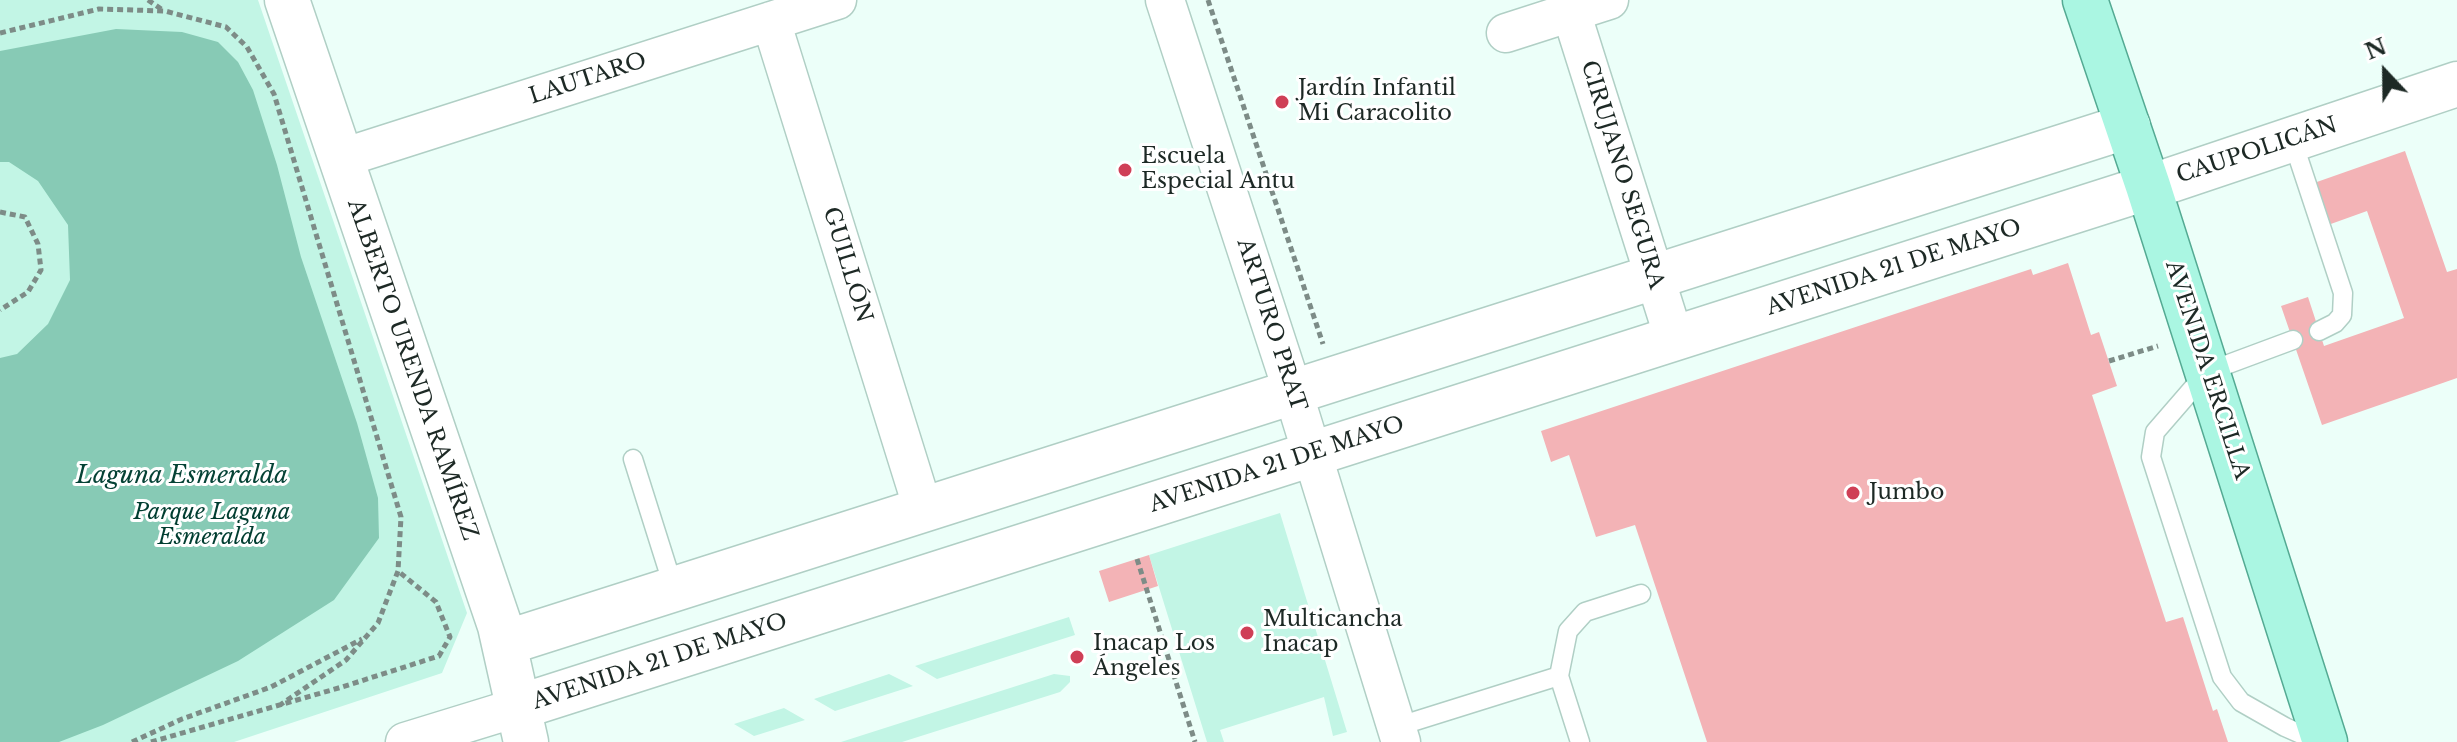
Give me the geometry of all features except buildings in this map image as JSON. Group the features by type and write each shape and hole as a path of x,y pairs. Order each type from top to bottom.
{"main road":[{"name":"AVENIDA ERCILLA","path":"2085,0 2148,186 2322,742"}],"street":[{"name":"ALBERTO URENDA RAMÍREZ","path":"287,0 505,643 523,725"},
{"name":"LAUTARO","path":"339,159 837,0"},
{"name":"ARTURO PRAT","path":"1165,0 1313,454 1399,734"},
{"path":"1506,33 1609,0"},
{"name":"CIRUJANO SEGURA","path":"1571,12 1674,338"},
{"name":"GUILLÓN","path":"771,21 923,509"},
{"name":"CAUPOLICÁN","path":"2148,186 2457,84"},
{"path":"505,643 2128,126"},
{"name":"AVENIDA 21 DE MAYO","path":"405,742 523,725 640,668 2148,186"},
{"path":"621,606 617,624 626,649 640,668"}],"lane":[{"path":"2292,139 2343,293 2342,315 2335,323 2319,331"},
{"path":"2293,340 2207,372 2155,432 2151,457 2222,677 2241,702 2285,727 2322,742"},
{"path":"633,459 674,589"},
{"path":"1580,742 1559,676 1568,631 1585,612 1641,594"},
{"path":"1399,734 1559,676"}],"path":[{"path":"148,0 165,11"},
{"path":"163,0 165,11"},
{"path":"1208,0 1334,379"},
{"path":"0,33 99,9 165,11 226,27 247,47 274,94 401,517 398,571 378,623 346,660 280,705"},
{"path":"0,212 25,217 38,244 41,270 28,292 0,310"},
{"path":"2109,361 2163,344"},
{"path":"1137,559 1195,742"},
{"path":"151,742 439,656 450,637 436,602 398,571"},
{"path":"132,742 182,719 271,687 366,637"}],"green space":[{"name":"Laguna Esmeralda","path":"0,0 258,0 467,613 442,673 234,742 0,742"},
{"name":"Multicancha Inacap","path":"1280,513 1347,732 1333,736 1324,697 1220,730 1224,742 1207,742 1149,555"},
{"path":"1069,617 1075,635 937,679 915,666"},
{"path":"889,674 913,686 835,711 814,699"},
{"path":"1054,674 1070,676 1070,682 1060,692 902,742 841,742"},
{"path":"784,708 805,720 754,736 734,724"}],"water":[{"name":"Laguna Esmeralda","path":"116,29 182,32 218,42 238,62 253,90 301,257 357,423 378,498 379,538 334,600 238,661 103,725 59,742 0,742 0,358 17,354 48,324 70,280 68,225 38,181 9,162 0,162 0,51"}],"place":[{"name":"Jardín Infantil Mi Caracolito","path":"1282,102"},
{"name":"Escuela Especial Antu","path":"1125,170"},
{"name":"Jumbo","path":"1853,493"},
{"name":"Multicancha Inacap","path":"1247,633"},
{"name":"Inacap Los Ángeles","path":"1077,657"}],"park label":[{"name":"Parque Laguna Esmeralda","path":"212,526"}]}
